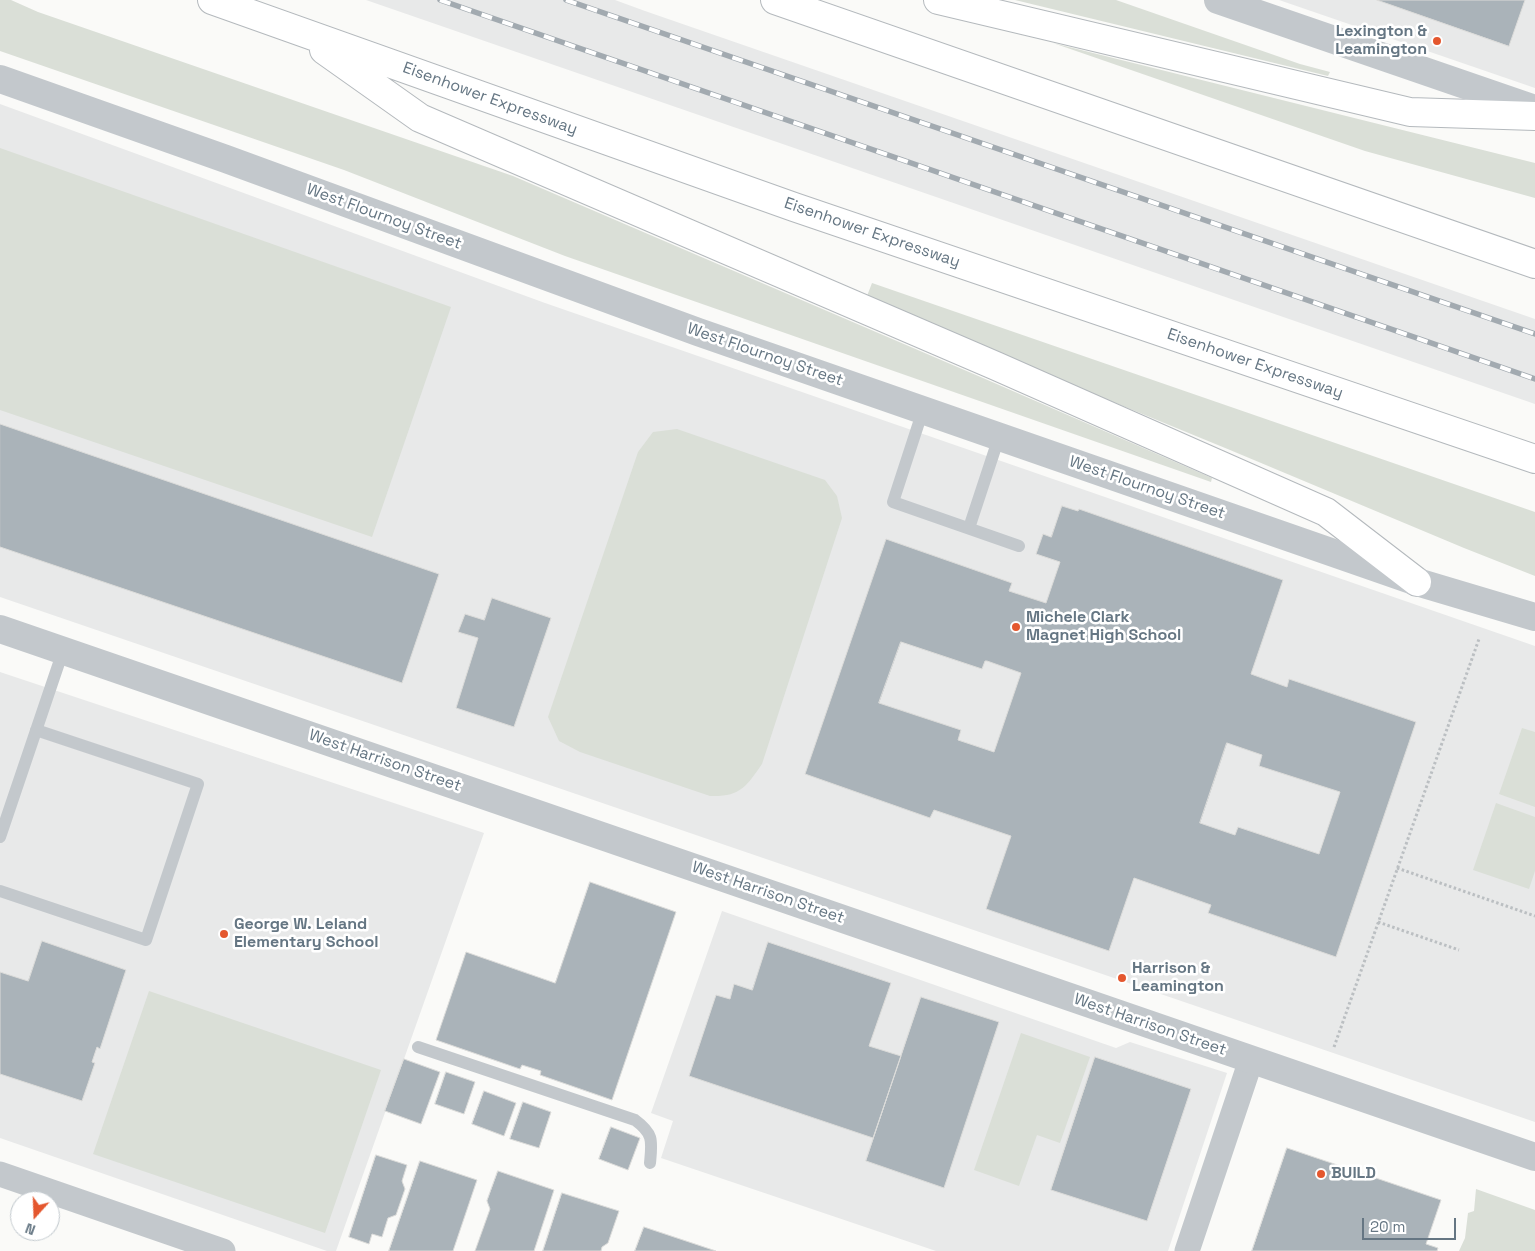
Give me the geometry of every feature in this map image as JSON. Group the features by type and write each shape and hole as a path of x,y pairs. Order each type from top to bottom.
{"highway":[{"name":"Eisenhower Expressway","path":"212,0 794,207 1535,459"},
{"path":"775,0 1535,264"},
{"path":"938,0 1410,112 1535,116"},
{"path":"297,30 420,118 978,358 1326,512 1416,582"}],"street":[{"path":"1218,0 1535,109"},
{"name":"West Flournoy Street","path":"0,79 226,159 698,332 1416,582 1535,617"},
{"name":"West Harrison Street","path":"0,629 1535,1157"},
{"path":"1187,1251 1251,1060"},
{"path":"0,1174 223,1251"}],"lane":[{"path":"923,410 893,502 1020,546"},
{"path":"969,528 999,437"},
{"path":"0,838 63,651"},
{"path":"0,891 146,940 198,784 36,730"},
{"path":"418,1047 635,1120 646,1128 652,1140 650,1163"}],"path":[{"path":"1334,1047 1479,639"},
{"path":"1397,868 1535,916"},
{"path":"1378,922 1459,950"}],"shaded area":[{"path":"0,0 11,0 38,12 513,176 1212,478 1211,482 565,256 344,170 0,51"},
{"path":"366,0 615,0 1535,319 1535,404"},
{"path":"1015,0 1116,0 1300,64 1330,72 1328,76"},
{"path":"1279,0 1535,0 1535,88"},
{"path":"1053,43 1535,163 1535,198 1365,151"},
{"name":"Michele Clark Magnet High School","path":"0,104 545,303 1535,646 1535,1122 0,597"},
{"path":"0,148 451,307 372,537 0,410"},
{"path":"872,283 1535,512 1535,576 1062,381 867,296"},
{"path":"677,429 825,480 837,496 842,518 762,764 741,789 729,795 710,796 580,752 559,741 548,717 638,452 653,432"},
{"name":"George W. Leland Elementary School","path":"0,672 484,833 336,1251 327,1251 0,1138"},
{"path":"1522,728 1535,732 1535,807 1499,794"},
{"path":"1496,803 1535,817 1535,871 1529,889 1473,870"},
{"path":"722,911 1116,1048 1130,1042 1227,1073 1168,1251 936,1251 661,1158 673,1121 651,1113"},
{"path":"149,991 381,1070 325,1233 93,1154"},
{"path":"1021,1033 1090,1057 1060,1143 1037,1135 1019,1186 974,1170"},
{"path":"1476,1189 1535,1210 1535,1251 1459,1251 1465,1238 1468,1213 1474,1211"}],"building":[{"path":"1377,0 1525,0 1509,46"},
{"path":"0,424 439,574 402,683 0,547"},
{"path":"1062,506 1078,511 1079,509 1283,580 1251,674 1287,687 1289,679 1416,722 1336,957 1208,913 1211,905 1134,878 1109,951 986,909 1011,836 934,810 930,818 805,774 886,539 1012,583 1009,591 1046,603 1060,562 1036,554 1043,534 1051,537","holes":["901,642 982,669 985,661 987,661 1021,673 994,752 958,740 961,730 879,703","1227,743 1262,755 1259,766 1340,792 1319,854 1238,827 1235,835 1200,823"]},
{"path":"492,598 551,618 514,727 456,708 478,638 458,632 465,614 484,620"},
{"path":"590,882 676,912 612,1100 540,1075 541,1071 522,1065 520,1069 436,1040 466,952 555,983"},
{"path":"42,941 126,970 100,1049 97,1047 92,1062 95,1063 82,1101 0,1074 0,972 28,981"},
{"path":"768,942 891,983 869,1046 901,1056 873,1138 689,1076 716,995 730,999 734,984 752,990"},
{"path":"921,997 999,1022 944,1188 866,1161"},
{"path":"1095,1057 1191,1089 1147,1221 1051,1190"},
{"path":"404,1059 440,1072 421,1124 385,1111"},
{"path":"446,1072 475,1082 464,1114 435,1104"},
{"path":"484,1091 516,1103 504,1136 472,1124"},
{"path":"523,1102 551,1112 539,1148 510,1139"},
{"path":"611,1127 640,1138 628,1170 599,1159"},
{"name":"BUILD","path":"1287,1148 1441,1200 1426,1244 1438,1248 1437,1251 1252,1251"},
{"path":"376,1155 407,1165 402,1181 405,1189 396,1215 388,1218 382,1237 372,1234 369,1244 349,1237"},
{"path":"420,1161 477,1180 453,1251 389,1251"},
{"path":"498,1171 554,1190 534,1251 475,1251 490,1209 487,1201"},
{"path":"562,1193 619,1211 608,1243 602,1247 601,1251 543,1251"},
{"path":"644,1227 716,1251 635,1251"}],"railway":[{"path":"440,0 1535,379"},
{"path":"566,0 1535,334"}],"place":[{"name":"Lexington & Leamington","path":"1437,41"},
{"name":"Michele Clark Magnet High School","path":"1016,627"},
{"name":"George W. Leland Elementary School","path":"224,934"},
{"name":"Harrison & Leamington","path":"1122,978"},
{"name":"BUILD","path":"1321,1174"}]}
